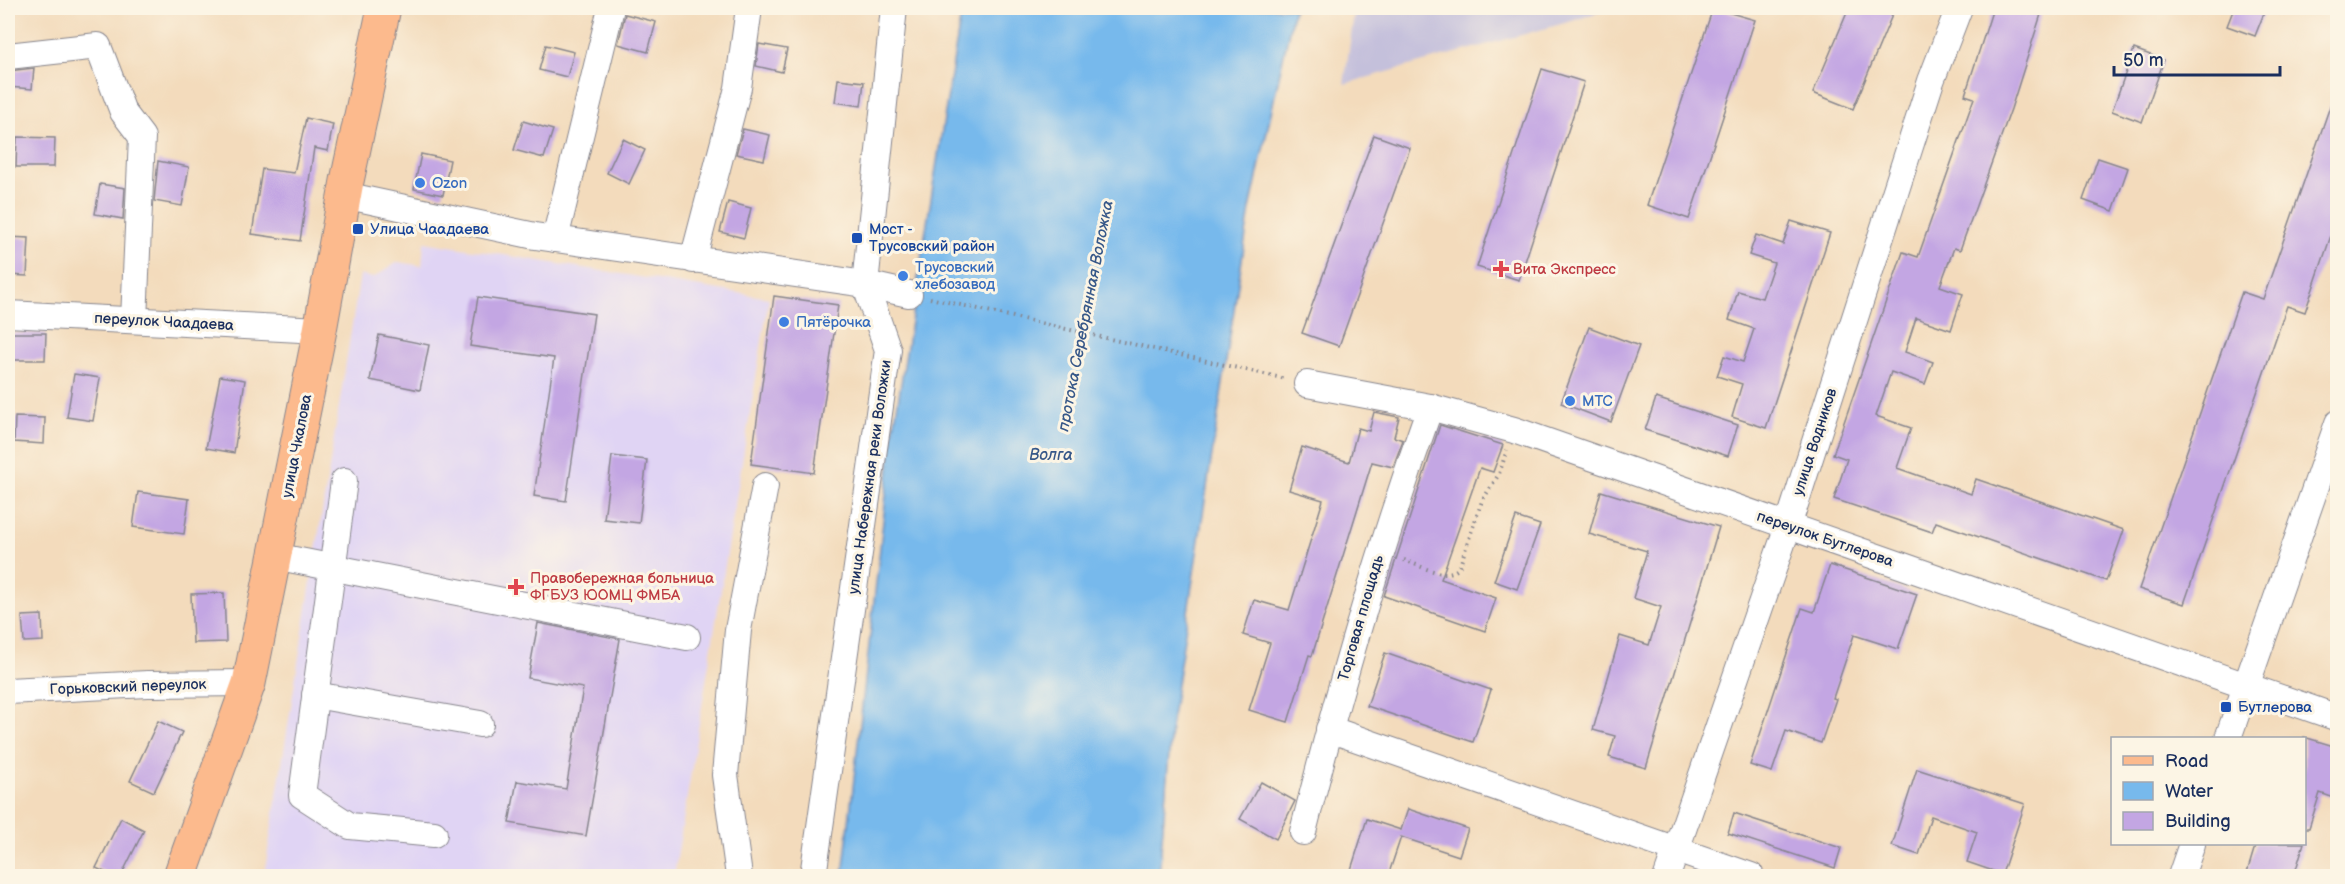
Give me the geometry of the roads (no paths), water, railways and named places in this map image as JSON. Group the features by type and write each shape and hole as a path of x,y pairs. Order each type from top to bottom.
{"main road":[{"name":"улица Чкалова","path":"180,876 249,683 320,330 344,195 384,8"}],"street":[{"path":"555,239 611,8"},
{"path":"693,260 738,88 749,8"},
{"name":"улица Набережная реки Воложки","path":"813,876 888,350 865,284 894,8"},
{"name":"улица Водников","path":"1667,876 1788,526 1931,81 1959,8"},
{"path":"8,56 98,46 123,112 142,137 134,320"},
{"path":"344,195 555,239 865,284 909,294"},
{"name":"переулок Чаадаева","path":"8,314 320,330"},
{"name":"переулок Бутлерова","path":"1307,384 1430,407 1514,430 2337,718"},
{"name":"Торговая площадь","path":"1303,832 1329,729 1380,552 1430,407"},
{"path":"2228,737 2337,423"},
{"path":"344,481 302,795 350,826 434,834"},
{"path":"738,876 725,775 738,630 765,486"},
{"path":"274,556 687,636"},
{"name":"Горьковский переулок","path":"8,692 148,684 249,683"},
{"path":"315,695 480,724"},
{"path":"1329,729 1750,876"},
{"path":"2181,876 2191,845"}],"water":[{"name":"Волга","path":"962,8 1294,8 1250,209 1232,323 1172,717 1159,876 843,876 893,433"}],"place":[{"name":"Ozon","path":"420,183"},
{"name":"Улица Чаадаева","path":"358,229"},
{"name":"Мост - Трусовский район","path":"857,238"},
{"name":"Вита Экспресс","path":"1501,269"},
{"name":"Трусовский хлебозавод","path":"903,276"},
{"name":"Пятёрочка","path":"784,322"},
{"name":"МТС","path":"1570,401"},
{"name":"Правобережная больница ФГБУЗ ЮОМЦ ФМБА","path":"516,587"},
{"name":"Бутлерова","path":"2226,707"}],"water label":[{"name":"протока Серебрянная Воложка","path":"1086,316"}]}
